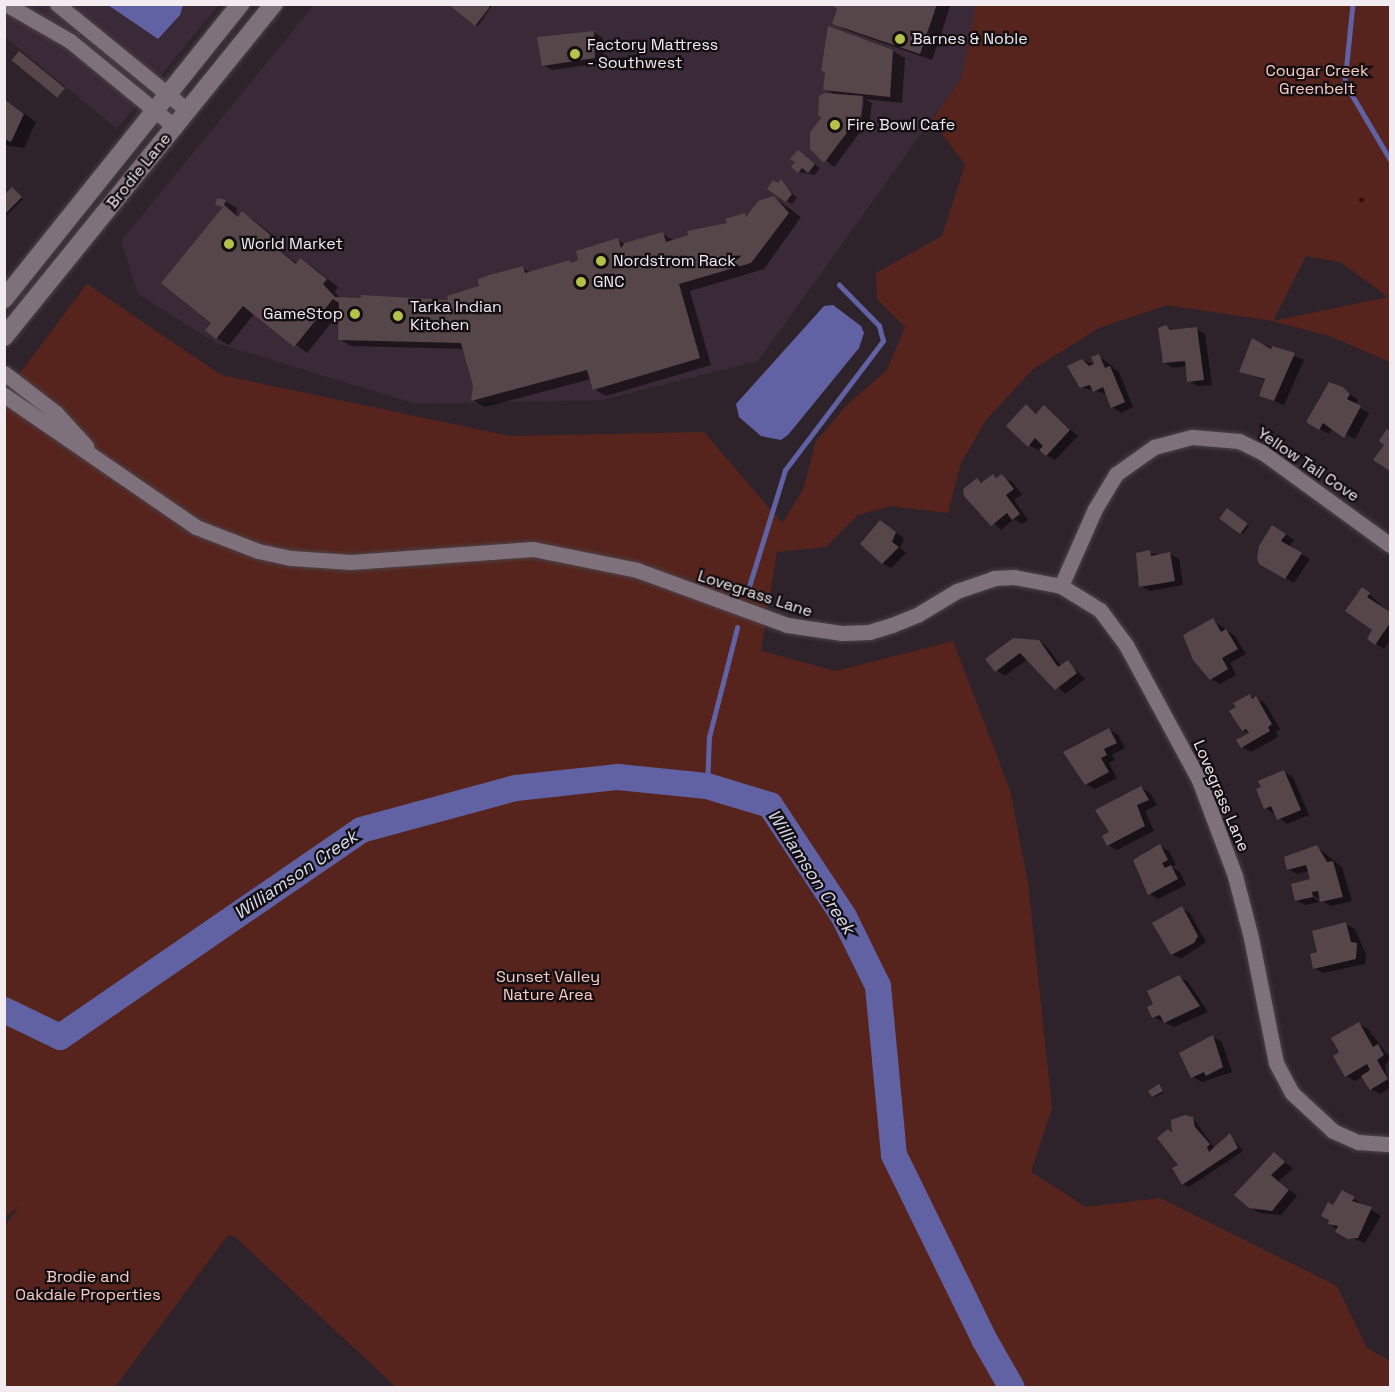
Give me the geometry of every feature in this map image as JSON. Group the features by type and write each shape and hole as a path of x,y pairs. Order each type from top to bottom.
{"main road":[{"name":"Brodie Lane","path":"4,299 240,4"},
{"name":"Brodie Lane","path":"4,337 274,4"}],"street":[{"path":"6,4 70,41 175,127"},
{"path":"57,4 188,111"},
{"name":"Lovegrass Lane","path":"4,373 56,413 96,457"},
{"name":"Lovegrass Lane","path":"4,395 45,427 96,457 146,496 196,527 258,551 351,562 533,549 637,570 756,616 810,631 869,632 917,615 957,591 994,578 1014,577 1061,586 1100,610 1126,645 1199,780 1234,876 1251,938 1276,1063 1292,1094 1333,1131 1358,1142 1390,1144"},
{"name":"Yellow Tail Cove","path":"1061,586 1095,509 1116,474 1154,447 1192,437 1239,441 1262,452 1390,545"}],"shaded area":[{"path":"4,5 219,5 117,129 5,37"},
{"path":"314,5 981,5 962,77 758,361 602,400 416,404 216,343 138,294 121,241"}],"green space":[{"name":"Sunset Valley Nature Area","path":"976,5 1390,5 1390,362 1330,336 1272,321 1167,305 1099,328 1032,370 986,420 961,463 948,513 891,506 858,515 826,547 777,552 761,651 836,671 953,641 1010,790 1028,883 1052,1108 1031,1172 1086,1207 1160,1198 1337,1286 1367,1348 1390,1361 1390,1387 396,1387 234,1236 228,1235 115,1387 5,1387 5,1225 20,1205 5,1217 4,394 87,284 221,375 510,436 704,432 782,523 803,490 816,441 847,405 887,370 905,327 877,299 876,273 942,236 965,165 932,120 962,77","holes":["1306,256 1340,262 1388,297 1273,321"]}],"water":[{"path":"183,4 180,15 158,39 108,5"},
{"path":"833,305 861,326 864,333 859,348 788,435 781,440 761,436 739,417 736,404 824,306"}],"building":[{"path":"448,4 489,4 489,8 475,26"},
{"name":"Barnes & Noble","path":"830,4 937,4 920,54 832,24 837,9"},
{"path":"828,26 893,50 890,97 823,90 825,72 821,71"},
{"path":"594,31 595,58 542,66 537,37"},
{"path":"19,51 65,88 57,97 11,60"},
{"name":"Fire Bowl Cafe","path":"824,93 863,96 861,114 824,163 810,149 810,132 822,117 818,116 819,96"},
{"path":"4,99 24,114 11,142 4,139"},
{"path":"798,150 815,164 808,173 802,168 798,173 791,167 795,162 790,159"},
{"path":"781,179 792,194 786,202 767,189 773,180 778,183"},
{"path":"12,187 22,197 4,215 4,195"},
{"path":"774,196 789,213 751,263 679,284 700,358 593,390 587,370 471,401 473,386 461,343 338,340 339,303 333,299 294,347 243,306 216,339 205,330 211,323 161,283 223,207 215,205 217,198 226,200 224,205 238,217 242,211 273,237 269,242 296,264 300,258 327,279 323,284 335,297 361,298 361,295 448,300 447,296 479,286 478,279 523,266 525,273 570,260 571,263 578,260 576,251 618,238 621,248 625,243 663,232 666,242 688,235 687,231 727,223 725,219 745,213 746,217 758,201"},
{"path":"1166,325 1170,330 1197,327 1204,380 1187,382 1185,361 1163,363 1158,328"},
{"path":"1252,338 1271,349 1272,346 1295,353 1274,401 1259,396 1265,379 1239,372"},
{"path":"1099,354 1105,368 1110,366 1125,402 1111,408 1103,387 1093,392 1090,385 1080,388 1067,366 1082,359 1089,366 1094,364 1091,357"},
{"path":"1329,382 1343,387 1350,394 1347,399 1361,406 1344,438 1323,423 1319,430 1306,422"},
{"path":"1026,404 1036,414 1044,405 1070,430 1046,456 1039,450 1043,446 1035,438 1028,447 1006,426"},
{"path":"1387,429 1390,432 1390,471 1373,460 1384,445 1379,441"},
{"path":"993,474 996,478 1002,474 1014,489 1006,495 1020,514 1012,520 1007,513 991,526 964,496 963,489 977,478 981,483"},
{"path":"1227,508 1248,524 1240,534 1219,518"},
{"path":"880,520 896,532 892,542 899,547 882,564 860,544"},
{"path":"1272,525 1286,534 1281,541 1302,553 1285,579 1259,564 1257,558 1259,546"},
{"path":"1150,550 1151,556 1170,552 1175,581 1139,587 1136,553"},
{"path":"1362,587 1370,593 1367,597 1390,612 1390,623 1375,645 1367,639 1372,630 1345,611"},
{"path":"1213,618 1221,632 1226,629 1238,649 1222,658 1228,669 1210,680 1193,660 1183,635"},
{"path":"1013,638 1039,640 1058,667 1068,660 1077,673 1055,690 1020,653 995,672 985,659"},
{"path":"1250,694 1252,699 1256,696 1272,724 1268,727 1270,731 1241,748 1236,740 1249,733 1246,729 1242,731 1229,711 1236,707 1233,703"},
{"path":"1109,728 1117,743 1104,749 1107,755 1101,758 1109,772 1085,785 1063,752"},
{"path":"1284,770 1301,810 1277,820 1271,806 1264,809 1256,789 1261,787 1258,781"},
{"path":"1141,786 1149,800 1137,805 1145,826 1107,846 1102,836 1109,832 1095,810"},
{"path":"1160,844 1168,860 1162,863 1165,868 1171,865 1178,879 1148,895 1133,860"},
{"path":"1317,845 1327,862 1333,861 1343,897 1320,902 1318,891 1312,892 1313,897 1295,901 1291,884 1310,879 1306,865 1287,870 1284,857"},
{"path":"1182,906 1198,936 1194,943 1171,955 1152,923"},
{"path":"1346,922 1351,942 1357,943 1356,959 1313,969 1310,954 1317,952 1312,931"},
{"path":"1179,975 1200,1006 1164,1023 1160,1015 1152,1018 1147,1007 1153,1004 1147,991"},
{"path":"1359,1022 1373,1047 1378,1044 1384,1055 1377,1060 1388,1079 1370,1090 1361,1076 1370,1070 1367,1064 1345,1077 1333,1056 1339,1052 1331,1038"},
{"path":"1213,1035 1223,1067 1206,1076 1204,1072 1191,1078 1179,1053"},
{"path":"1159,1084 1163,1091 1152,1097 1148,1091"},
{"path":"1185,1115 1193,1117 1195,1127 1210,1144 1207,1147 1209,1152 1230,1133 1238,1148 1182,1185 1172,1168 1178,1165 1157,1138 1168,1129 1172,1133 1171,1120"},
{"path":"1274,1152 1285,1162 1271,1175 1289,1190 1272,1211 1249,1208 1234,1195"},
{"path":"1342,1190 1355,1197 1352,1201 1372,1207 1358,1238 1348,1239 1335,1232 1338,1226 1328,1224 1329,1220 1321,1216 1328,1202 1333,1205"}],"waterway":[{"path":"1353,4 1345,83 1390,159"},
{"path":"747,593 785,470 883,341 879,326 839,285"},
{"path":"707,786 709,737 737,628"},
{"name":"Williamson Creek","path":"4,1010 60,1037 361,830 516,788 618,777 707,786 770,805 844,917 878,986 894,1155 984,1339 1012,1388"}],"place":[{"name":"Barnes & Noble","path":"900,39"},
{"name":"Factory Mattress - Southwest","path":"575,54"},
{"name":"Fire Bowl Cafe","path":"835,125"},
{"name":"World Market","path":"229,244"},
{"name":"Nordstrom Rack","path":"601,261"},
{"name":"GNC","path":"581,282"},
{"name":"GameStop","path":"355,314"},
{"name":"Tarka Indian Kitchen","path":"398,316"}],"park label":[{"name":"Cougar Creek Greenbelt","path":"1317,80"},
{"name":"Brodie and Oakdale Properties","path":"88,1286"}]}
